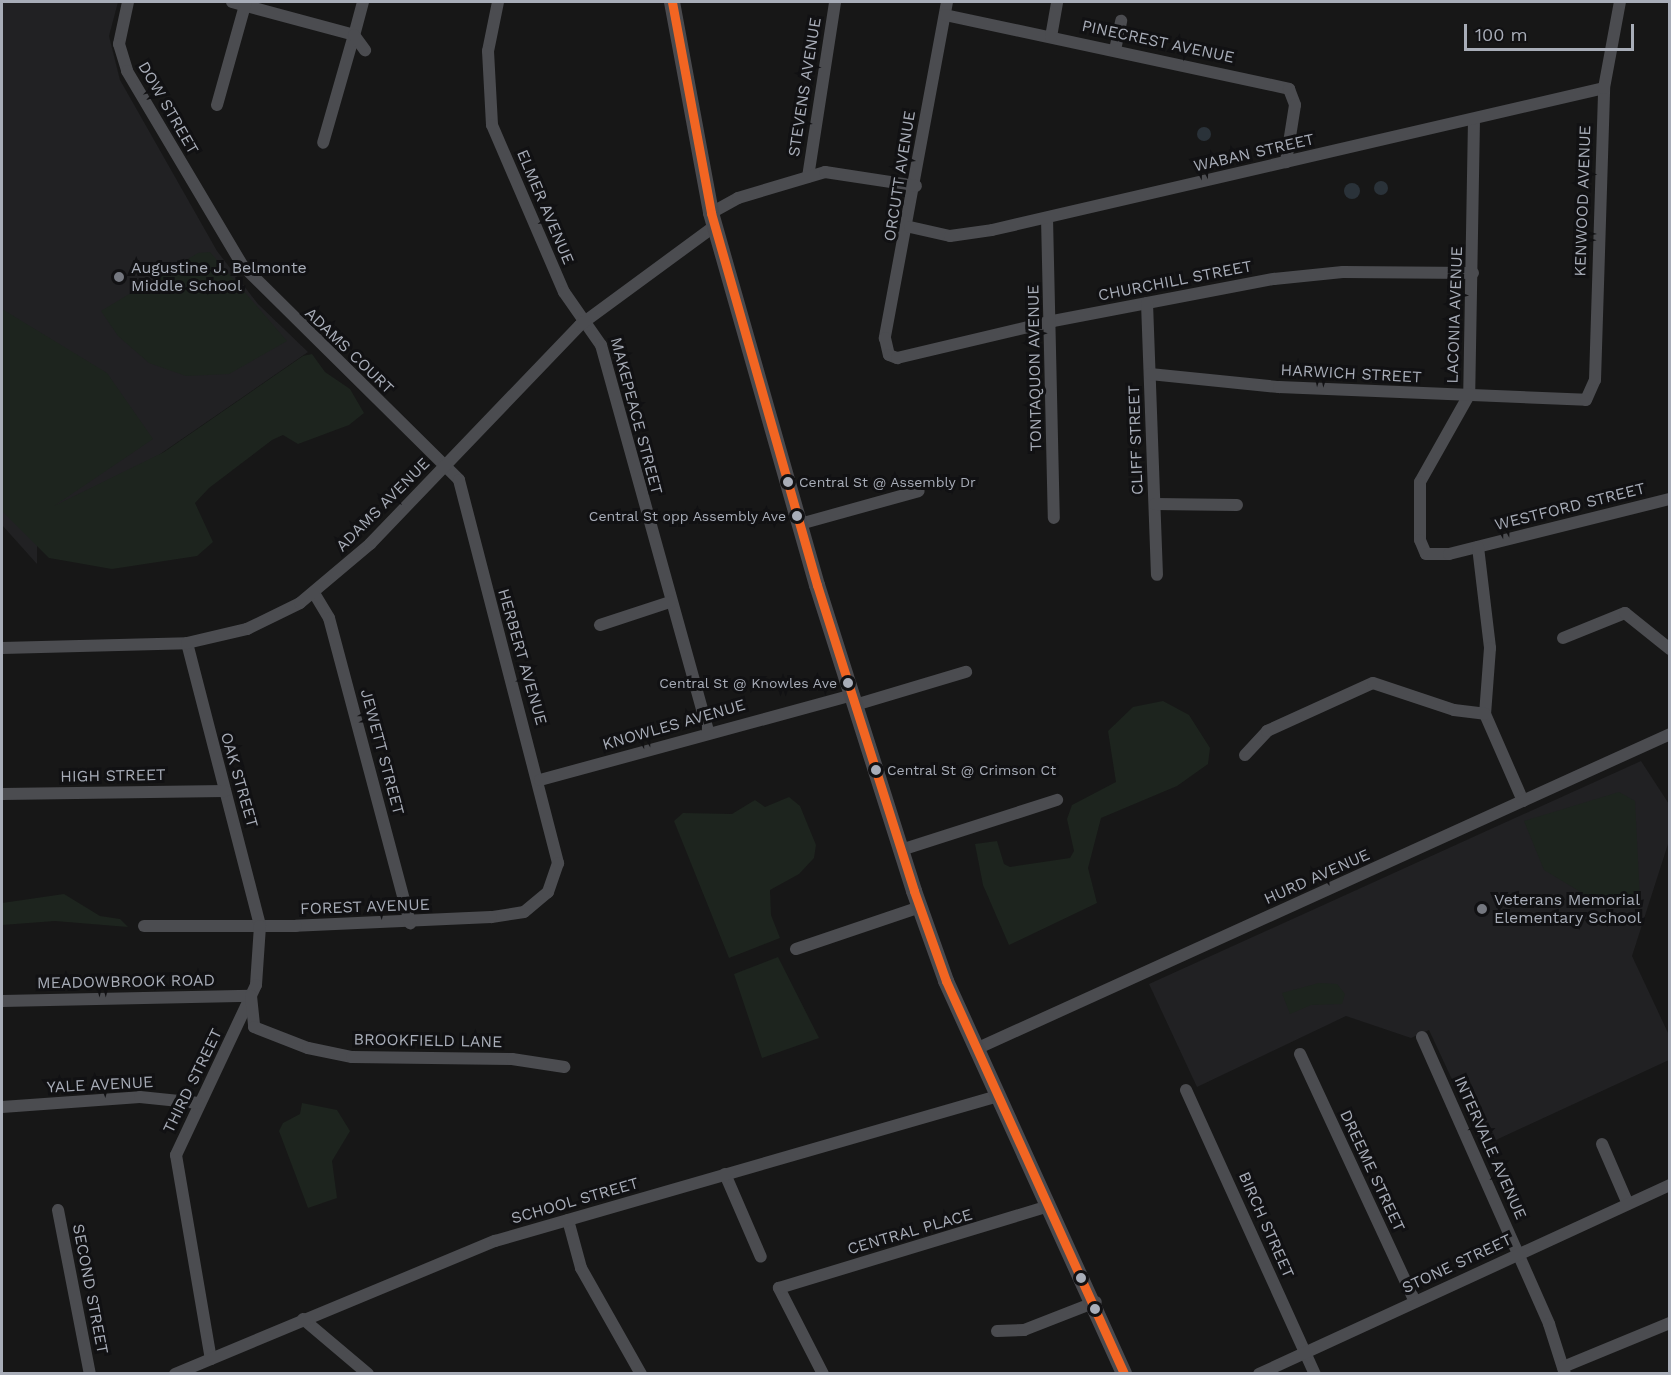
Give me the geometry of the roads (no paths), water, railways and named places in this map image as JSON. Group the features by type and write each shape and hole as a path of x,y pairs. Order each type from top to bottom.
{"main road":[{"path":"672,2 713,220 800,524 901,850 920,907 976,1049 1096,1302 1124,1374"}],"street":[{"name":"DOW STREET","path":"128,2 119,44 127,71 216,224"},
{"path":"232,2 246,3 354,36 365,50"},
{"path":"322,143 363,2"},
{"name":"ELMER AVENUE","path":"498,2 488,51 492,125 554,271 585,320"},
{"name":"STEVENS AVENUE","path":"808,177 834,2"},
{"name":"ORCUTT AVENUE","path":"889,355 885,338 910,227 947,2"},
{"path":"1051,37 1057,2"},
{"name":"KENWOOD AVENUE","path":"1586,400 1595,380 1604,88 1620,2"},
{"path":"217,105 246,3"},
{"name":"PINECREST AVENUE","path":"945,15 1289,89 1295,105 1286,162"},
{"path":"1115,50 1120,21"},
{"name":"WABAN STREET","path":"910,227 950,236 1047,218 1604,88"},
{"name":"LACONIA AVENUE","path":"1474,119 1469,395 1420,482 1420,540 1426,554 1478,547"},
{"name":"ADAMS AVENUE","path":"2,648 187,643 266,621 314,592 370,544 585,320 738,198 808,177 837,172 916,186"},
{"name":"TONTAQUON AVENUE","path":"1047,218 1052,321 1054,518"},
{"name":"ADAMS COURT","path":"216,224 265,292 444,466"},
{"name":"CHURCHILL STREET","path":"889,355 897,358 1052,321 1316,273 1473,273"},
{"name":"CLIFF STREET","path":"1147,303 1157,575"},
{"name":"MAKEPEACE STREET","path":"585,320 601,345 670,602 708,732"},
{"name":"HARWICH STREET","path":"1150,374 1279,387 1586,400"},
{"name":"HERBERT AVENUE","path":"444,466 459,480 540,780 558,863"},
{"path":"800,524 919,491"},
{"name":"WESTFORD STREET","path":"1478,547 1670,499"},
{"path":"1155,504 1237,505"},
{"path":"1478,547 1490,648 1485,714 1523,801"},
{"name":"JEWETT STREET","path":"314,592 329,618 410,923"},
{"path":"600,625 670,602"},
{"path":"1563,638 1625,613 1670,649"},
{"name":"OAK STREET","path":"187,643 260,926"},
{"name":"KNOWLES AVENUE","path":"540,780 708,732 854,700 966,672"},
{"path":"1245,755 1267,731 1374,683 1454,710 1485,714"},
{"name":"HURD AVENUE","path":"976,1049 1670,734"},
{"name":"HIGH STREET","path":"2,794 225,791"},
{"path":"901,850 1057,800"},
{"name":"FOREST AVENUE","path":"144,926 410,923 524,912 548,892 558,863"},
{"path":"796,949 920,907"},
{"name":"THIRD STREET","path":"211,1359 176,1166 199,1103 251,996 260,926"},
{"name":"MEADOWBROOK ROAD","path":"2,1001 251,996"},
{"name":"BROOKFIELD LANE","path":"251,996 254,1027 308,1048 352,1057 512,1059 564,1067"},
{"name":"INTERVALE AVENUE","path":"1422,1037 1519,1253 1564,1370"},
{"name":"DREEME STREET","path":"1300,1054 1415,1302"},
{"name":"BIRCH STREET","path":"1186,1090 1315,1374"},
{"name":"SCHOOL STREET","path":"175,1374 405,1275 568,1220 998,1096"},
{"name":"YALE AVENUE","path":"2,1107 140,1097 199,1103"},
{"path":"1602,1144 1628,1204"},
{"path":"725,1174 761,1257"},
{"name":"STONE STREET","path":"1259,1374 1670,1185"},
{"name":"CENTRAL PLACE","path":"823,1374 779,1288 1049,1206"},
{"name":"SECOND STREET","path":"58,1210 90,1374"},
{"path":"568,1220 581,1268 641,1374"},
{"path":"998,1331 1024,1330 1096,1302"},
{"path":"303,1319 368,1374"},
{"path":"1564,1370 1670,1323"}],"place":[{"name":"Augustine J. Belmonte Middle School","path":"119,277"},
{"name":"Central St @ Assembly Dr","path":"788,482"},
{"name":"Central St opp Assembly Ave","path":"797,516"},
{"name":"Central St @ Knowles Ave","path":"848,683"},
{"name":"Central St @ Crimson Ct","path":"876,770"},
{"name":"Veterans Memorial Elementary School","path":"1482,909"}]}
